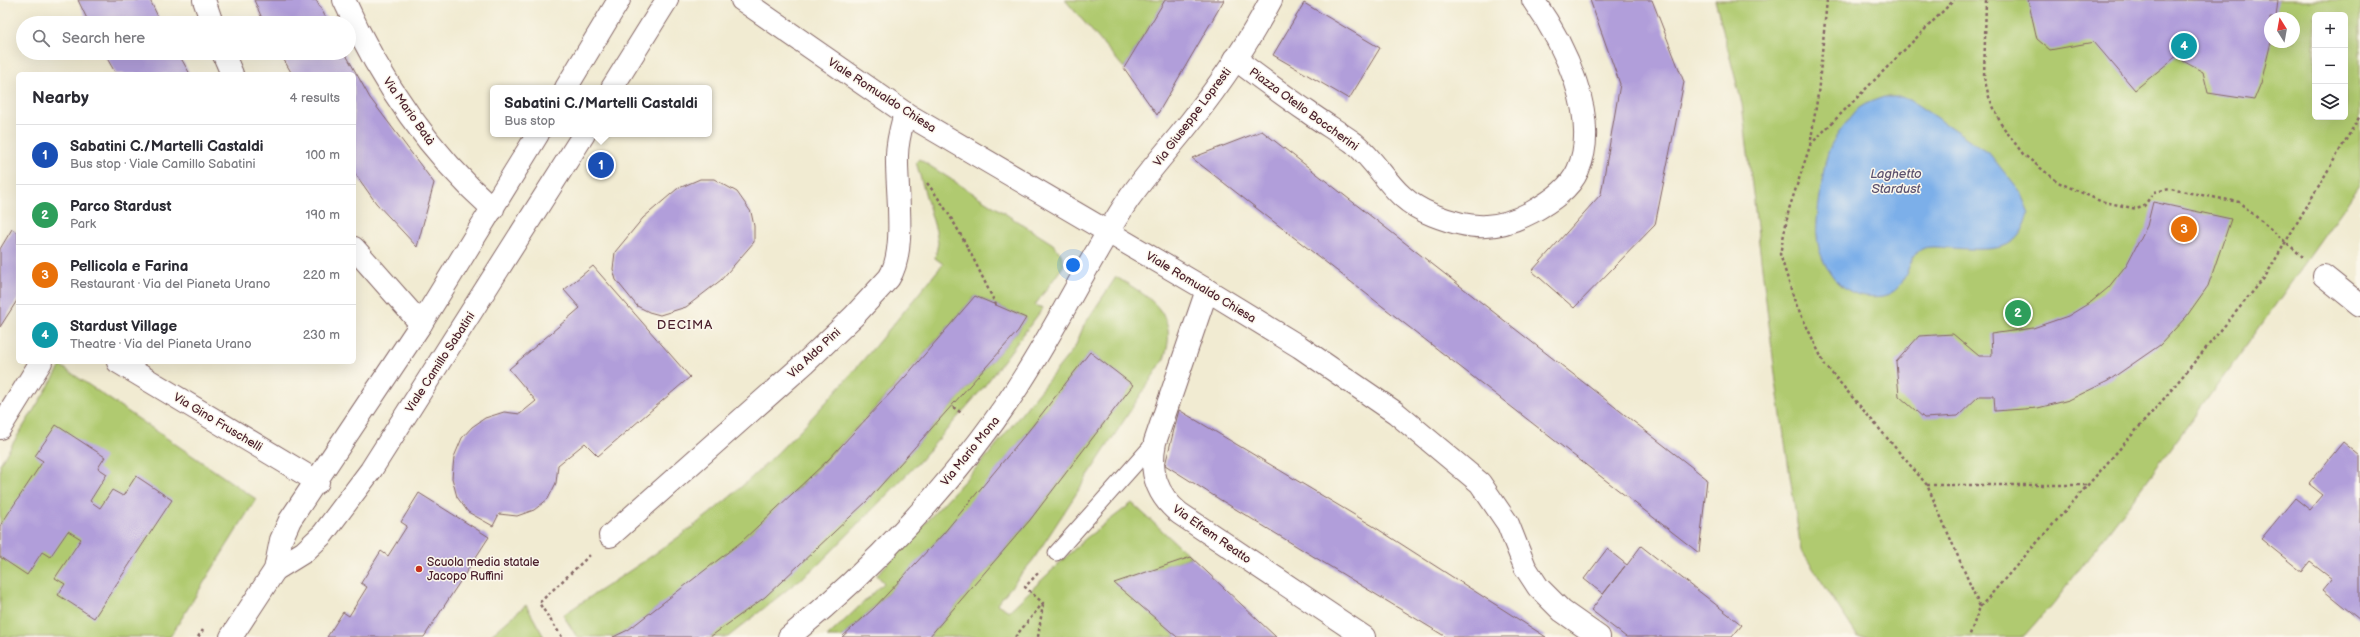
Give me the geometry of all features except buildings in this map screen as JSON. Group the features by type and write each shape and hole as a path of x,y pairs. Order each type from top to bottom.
{"street":[{"path":"204,0 210,16"},
{"name":"Via Mario Batà","path":"344,0 352,16"},
{"path":"568,85 619,0"},
{"path":"614,85 667,0"},
{"name":"Viale Romualdo Chiesa","path":"742,0 905,113 1207,290 1360,386 1412,425 1473,476 1502,512 1512,531 1525,567 1538,587 1562,611 1599,637"},
{"name":"Via Giuseppe Lopresti","path":"1108,231 1137,189 1192,119 1235,59 1261,19 1271,0"},
{"name":"Piazza Otello Boccherini","path":"1235,59 1353,143 1370,160 1395,191 1420,209 1468,226 1483,227 1507,224 1547,203 1567,186 1578,170 1585,133 1580,96 1571,70 1555,34 1533,0"},
{"name":"Via Mario Batà","path":"356,24 371,54 405,109 456,174 493,209"},
{"path":"226,60 231,72"},
{"name":"Via Aldo Pini","path":"610,536 805,363 854,316 894,272 897,252 900,194 897,156 899,137 905,113"},
{"name":"Viale Camillo Sabatini","path":"231,637 275,570 282,540 290,520 318,482 421,324 536,137"},
{"name":"Viale Camillo Sabatini","path":"275,570 304,552 323,534 371,470 582,137"},
{"name":"Via Mario Mona","path":"789,637 835,597 909,522 983,438 1035,360 1108,231"},
{"path":"356,250 421,324"},
{"path":"2324,276 2360,305"},
{"name":"Via Efrem Reatto","path":"1207,290 1155,442 1152,460 1155,482 1172,507 1364,637"},
{"path":"0,428 40,364"},
{"name":"Via Gino Fruschelli","path":"121,364 318,482"}],"lane":[{"path":"1056,552 1155,442"}],"path":[{"path":"1827,0 1818,94 1810,146 1789,209 1780,254 1795,302 1825,365 1927,485 1980,607"},
{"path":"1810,146 1954,0"},
{"path":"1986,0 1984,78 1989,97 2001,124 2023,154 2058,182 2100,201 2137,209 2144,206 2154,192 2170,189 2239,202 2324,276"},
{"path":"1969,637 1980,607 2162,401 2265,277 2287,243 2360,116"},
{"path":"897,156 927,182 946,208 962,235 996,305"},
{"path":"1927,485 2087,485"},
{"path":"562,637 539,603 610,536"},
{"path":"1043,603 1025,587 1056,552"},
{"path":"1015,637 1043,603"},
{"path":"1038,637 1043,603"}],"green space":[{"path":"1065,0 1165,0 1124,68"},
{"path":"1715,0 2360,0 2360,185 2247,345 2131,502 2053,604 2024,637 1858,637 1801,550 1776,382 1742,104"},
{"path":"919,159 1053,244 1061,254 1064,265 1035,305 1043,308 983,388 917,464 818,565 728,637 710,637 867,501 1018,331 1026,318 975,296 862,422 803,483 729,553 628,630 613,637 577,637 563,615 636,567 684,533 707,516 751,478 827,401 943,264 935,258 938,243 936,231 916,162"},
{"path":"1116,277 1150,300 1159,309 1165,319 1168,330 1168,343 1164,359 1033,560 997,604 1009,611 1085,539 1132,503 1191,557 1115,583 1177,637 929,637 1030,520 1133,385 1090,352 1002,464 909,571 842,637 827,637 884,583 877,575 989,454 1075,347 1084,325"},
{"path":"61,366 256,499 170,637 0,637 0,464"},
{"path":"526,605 544,637 489,637"}],"water":[{"name":"Laghetto Stardust","path":"1884,97 1901,97 1910,100 1989,153 2020,192 2029,213 2025,226 2020,234 2010,243 2003,246 1984,249 1932,247 1922,249 1915,255 1901,284 1893,292 1882,296 1865,296 1856,294 1844,287 1834,278 1827,267 1818,246 1818,213 1824,166 1833,141 1848,120 1859,108"}],"place":[{"name":"Stardust Village","path":"2184,46"},
{"name":"Sabatini C./Martelli Castaldi","path":"601,165"},
{"name":"Pellicola e Farina","path":"2184,229"},
{"name":"Parco Stardust","path":"2018,313"},
{"name":"Scuola media statale Jacopo Ruffini","path":"419,569"}],"district":[{"name":"DECIMA","path":"685,324"}]}
